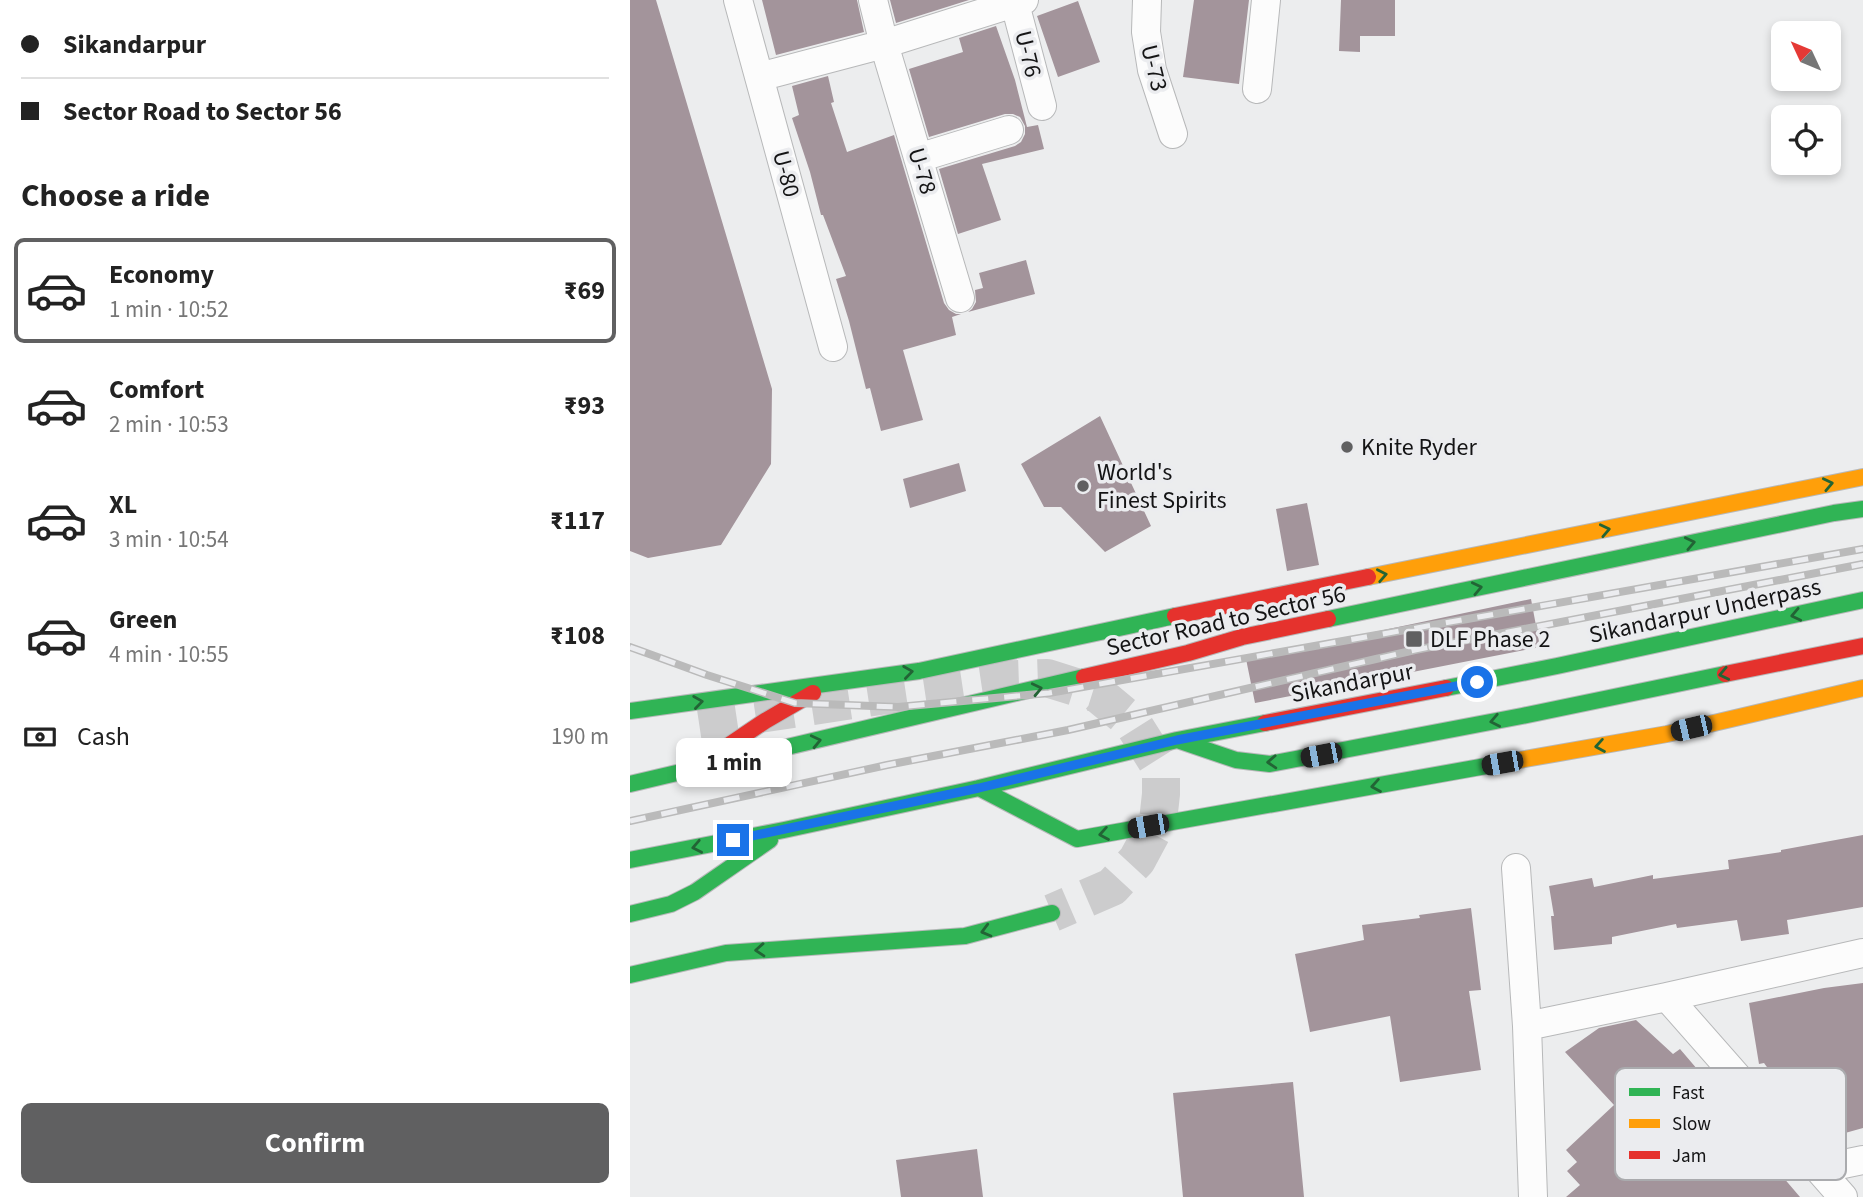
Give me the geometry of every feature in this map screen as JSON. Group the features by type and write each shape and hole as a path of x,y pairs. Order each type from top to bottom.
{"main road":[{"path":"630,711 919,671 1195,612 1863,477"},
{"name":"Sector Road to Sector 56","path":"630,784 1174,656 1242,637 1863,507"},
{"path":"1470,557 1527,577"},
{"name":"Sikandarpur Underpass","path":"1557,666 1863,600"},
{"path":"630,860 784,831 1177,740 1236,760 1270,764 1522,716 1863,646"},
{"name":"Sikandarpur","path":"1177,740 1557,666"},
{"path":"691,771 765,721 841,681"},
{"path":"979,788 1077,839 1667,733 1863,688"},
{"path":"630,914 671,904 695,892 784,831"},
{"path":"630,975 726,953 965,936 1052,913"}],"street":[{"name":"U-80","path":"738,0 833,347"},
{"name":"U-78","path":"873,0 960,298"},
{"name":"U-73","path":"1147,0 1146,32 1152,70 1173,134"},
{"path":"1257,89 1266,0"},
{"path":"759,77 884,44 1018,1"},
{"name":"U-76","path":"1018,1 1042,106"},
{"path":"918,158 1009,130"},
{"path":"1516,868 1527,1026 1533,1197"},
{"path":"1527,1026 1863,953"},
{"path":"1667,997 1730,1068"},
{"path":"1828,1180 1843,1197"}],"building":[{"path":"630,0 656,0 772,389 771,464 721,545 648,558 630,551"},
{"path":"762,0 857,0 864,32 776,55"},
{"path":"890,0 969,0 896,23"},
{"path":"1194,0 1249,0 1239,84 1183,77"},
{"path":"1341,0 1395,0 1395,36 1360,36 1360,52 1339,51"},
{"path":"1078,1 1100,62 1058,77 1037,16"},
{"path":"996,26 1015,80 1027,127 1038,125 1044,149 982,164 1001,220 958,234 939,169 1015,146 1025,134 1025,126 1020,117 1005,114 929,137 909,69 963,52 959,38"},
{"path":"828,76 834,102 831,103 847,152 894,135 944,303 949,310 961,314 952,317 956,335 903,350 923,420 881,431 870,388 866,389 836,279 846,276 821,215 792,118 799,115 792,86"},
{"path":"1026,260 1035,294 968,312 976,302 975,290 983,288 979,273"},
{"name":"World's Finest Spirits","path":"1100,416 1151,526 1105,552 1061,507 1044,507 1021,464"},
{"path":"959,463 966,491 910,508 903,479"},
{"path":"1307,503 1319,565 1287,571 1276,509"},
{"path":"1531,599 1540,647 1255,703 1246,659"},
{"path":"1863,835 1863,907 1787,920 1789,934 1741,941 1737,920 1677,928 1676,924 1612,937 1612,944 1554,950 1551,916 1554,916 1549,886 1592,878 1594,887 1653,875 1653,879 1729,869 1728,860"},
{"path":"1471,908 1481,990 1469,991 1481,1070 1400,1082 1390,1016 1310,1032 1295,954 1364,940 1362,925"},
{"path":"1863,983 1863,1128 1846,1133 1846,1068 1768,1068 1764,1063 1759,1064 1749,1003"},
{"path":"1636,1020 1673,1054 1680,1049 1696,1068 1615,1068 1615,1180 1786,1180 1800,1197 1566,1197 1580,1185 1567,1171 1577,1162 1566,1150 1614,1105 1565,1052 1599,1028"},
{"path":"1293,1082 1304,1197 1183,1197 1173,1093"},
{"path":"977,1149 983,1197 901,1197 896,1160"}],"tunnel":[{"path":"699,723 987,680 1047,678 1098,694 1132,722 1161,768 1158,821 1137,860 1112,887 1052,913"}],"railway":[{"path":"630,647 795,703 898,707 1049,693 1863,549"},
{"path":"630,821 887,765 1068,730 1415,650 1863,564"}],"traffic: fast":[{"path":"1328,619 1863,509"},
{"path":"1446,688 1863,600"},
{"path":"630,711 919,671 1175,616"},
{"path":"1180,741 1236,760 1270,764 1725,674"},
{"path":"630,784 1084,677"},
{"path":"630,860 979,788 1177,740 1265,723"},
{"path":"979,788 1077,839 1514,761"},
{"path":"630,914 671,904 695,892 770,840"},
{"path":"630,975 726,953 965,936 1052,913"}],"traffic: slow":[{"path":"1368,577 1863,477"},
{"path":"1514,761 1667,734 1863,688"}],"traffic: jam":[{"path":"1175,616 1368,577"},
{"path":"1084,677 1188,653 1242,637 1328,619"},
{"path":"1725,674 1863,646"},
{"path":"1265,723 1446,688"},
{"path":"710,758 813,693"}],"place":[{"name":"Knite Ryder","path":"1347,447"},
{"name":"World's Finest Spirits","path":"1083,486"},
{"name":"DLF Phase 2","path":"1414,639"}],"route":[{"path":"733,840 979,788 1177,740 1477,682"}]}
